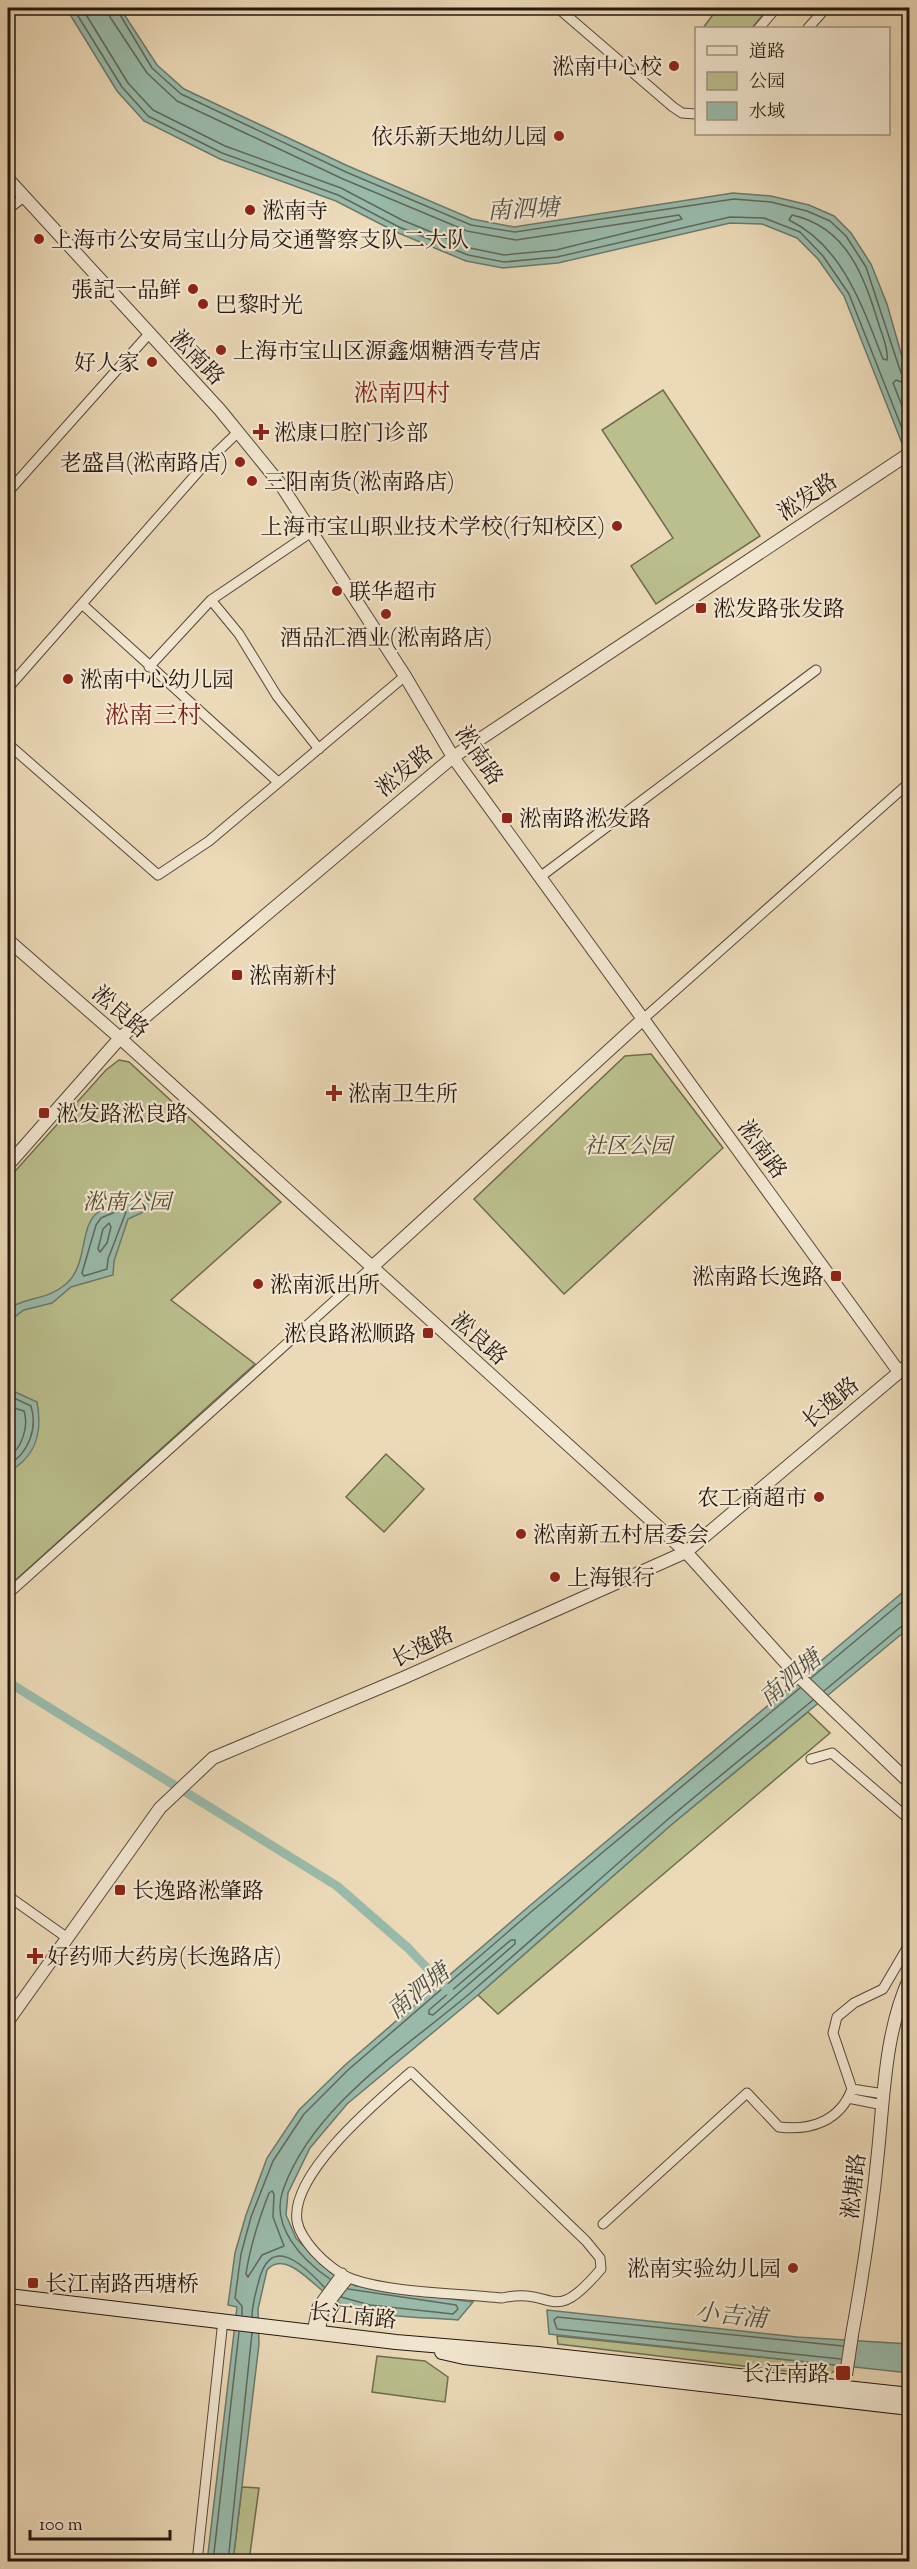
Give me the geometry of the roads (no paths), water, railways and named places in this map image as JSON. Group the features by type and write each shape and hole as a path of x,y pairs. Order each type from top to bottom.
{"main road":[{"name":"长江南路","path":"8,2296 396,2342 464,2357 843,2395"},
{"path":"843,2395 909,2395"},
{"path":"843,2395 909,2408"}],"street":[{"path":"558,8 673,107 682,113 695,114"},
{"path":"760,27 776,8"},
{"path":"809,27 826,8"},
{"name":"淞南路","path":"8,178 148,335 220,410 281,485 405,676 453,757 899,1372"},
{"path":"8,209 24,197"},
{"path":"8,492 148,335"},
{"path":"8,688 205,464 237,433"},
{"name":"淞发路","path":"8,1165 120,1038 453,757 909,453"},
{"path":"149,667 211,600 313,531"},
{"path":"211,600 239,634 277,696 319,748"},
{"path":"82,605 278,783"},
{"path":"540,877 816,670"},
{"path":"8,744 158,875 209,841 405,676"},
{"path":"8,1594 371,1268 642,1020 909,782"},
{"name":"淞良路","path":"8,940 120,1038 686,1552 828,1708 909,1783"},
{"name":"长逸路","path":"8,2021 66,1937 170,1799 213,1758 403,1678 686,1552 909,1363"},
{"path":"812,1759 832,1753 909,1820"},
{"path":"8,1896 66,1937"},
{"path":"603,2224 747,2093 778,2127 797,2130 827,2121 846,2104 850,2094 832,2033 837,2018 854,2003 883,1989 909,1943"},
{"name":"淞塘路","path":"843,2395 863,2274 883,2100 898,2002 909,1977"},
{"path":"411,2072 586,2241 600,2258 601,2269 570,2301 553,2303 515,2295 490,2297 369,2284 343,2279 305,2241 297,2220 301,2196 327,2152 354,2122 411,2072"},
{"path":"850,2094 883,2100"},
{"path":"316,2332 322,2305 343,2279"},
{"path":"197,2562 229,2321"}],"water":[{"path":"66,8 120,8 157,65 184,89 348,166 472,219 514,227 733,193 771,196 809,205 834,216 851,233 871,264 887,304 909,381 909,461 844,296 818,259 797,238 762,224 730,223 558,263 503,268 466,261 396,232 336,201 220,159 144,121 117,91"},
{"path":"148,1191 153,1198 150,1209 128,1219 114,1261 113,1275 71,1287 52,1303 24,1310 12,1319 8,1327 8,1309 52,1293 66,1284 73,1276 78,1267 91,1220 97,1213"},
{"path":"13,1391 37,1402 39,1424 38,1434 31,1451 18,1466 8,1472 8,1393"},
{"path":"909,1587 909,1628 671,1825 478,1995 347,2104 310,2148 288,2193 286,2215 296,2238 317,2260 331,2273 356,2286 473,2302 458,2320 366,2312 339,2303 303,2274 284,2264 275,2264 267,2270 258,2309 259,2344 233,2561 207,2562 237,2307 228,2305 235,2253 267,2158 299,2110 344,2066 527,1908"},
{"path":"547,2310 797,2337 909,2344 909,2373 549,2334"}],"waterway":[{"name":"南泗塘","path":"8,1682 337,1886 408,1948 449,1991"}],"place":[{"name":"淞南中心校","path":"674,66"},
{"name":"依乐新天地幼儿园","path":"559,136"},
{"name":"淞南寺","path":"250,210"},
{"name":"上海市公安局宝山分局交通警察支队二大队","path":"39,239"},
{"name":"張記一品鲜","path":"193,289"},
{"name":"巴黎时光","path":"203,304"},
{"name":"上海市宝山区源鑫烟糖酒专营店","path":"221,350"},
{"name":"好人家","path":"152,362"},
{"name":"淞康口腔门诊部","path":"261,432"},
{"name":"老盛昌(淞南路店)","path":"240,462"},
{"name":"三阳南货(淞南路店)","path":"252,481"},
{"name":"上海市宝山职业技术学校(行知校区)","path":"617,526"},
{"name":"联华超市","path":"337,591"},
{"name":"淞发路张发路","path":"701,608"},
{"name":"酒品汇酒业(淞南路店)","path":"386,614"},
{"name":"淞南中心幼儿园","path":"68,679"},
{"name":"淞南路淞发路","path":"507,818"},
{"name":"淞南新村","path":"237,975"},
{"name":"淞南卫生所","path":"334,1093"},
{"name":"淞发路淞良路","path":"44,1113"},
{"name":"淞南路长逸路","path":"836,1276"},
{"name":"淞南派出所","path":"258,1284"},
{"name":"淞良路淞顺路","path":"428,1333"},
{"name":"农工商超市","path":"819,1497"},
{"name":"淞南新五村居委会","path":"521,1534"},
{"name":"上海银行","path":"555,1577"},
{"name":"长逸路淞肇路","path":"120,1890"},
{"name":"好药师大药房(长逸路店)","path":"35,1956"},
{"name":"淞南实验幼儿园","path":"793,2268"},
{"name":"长江南路西塘桥","path":"33,2283"},
{"name":"长江南路","path":"843,2373"}],"district":[{"name":"淞南四村","path":"402,393"},
{"name":"淞南三村","path":"153,715"}],"park label":[{"name":"社区公园","path":"628,1145"},
{"name":"淞南公园","path":"127,1201"}],"water label":[{"name":"小吉浦","path":"731,2315"}]}
